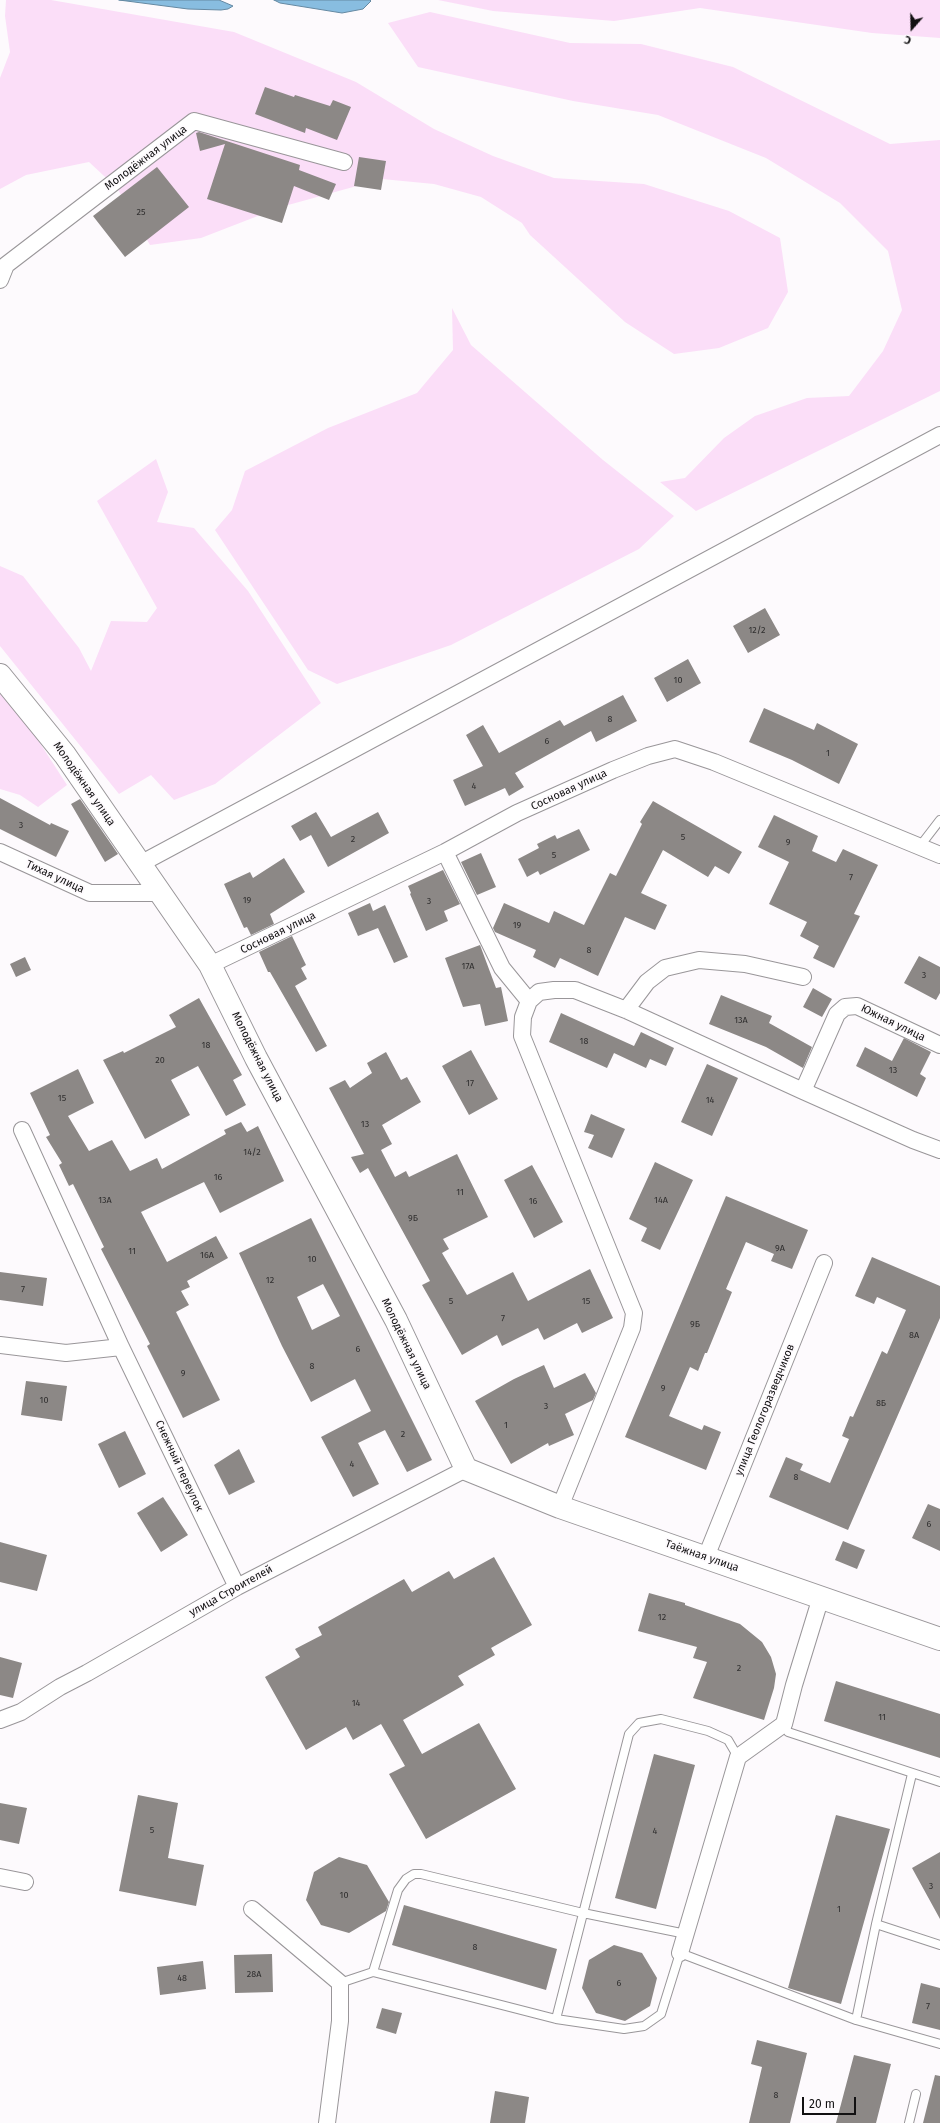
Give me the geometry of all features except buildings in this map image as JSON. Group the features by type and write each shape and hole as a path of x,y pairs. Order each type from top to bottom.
{"main road":[{"name":"Молодёжная улица","path":"0,675 65,755 210,965 256,1058 396,1320 466,1469"},
{"name":"Таёжная улица","path":"466,1469 560,1507 940,1638"}],"street":[{"name":"Молодёжная улица","path":"0,280 6,265 194,121 344,162"},
{"path":"140,864 940,435"},
{"name":"Сосновая улица","path":"210,965 445,852 517,813 613,770 648,756 675,749 722,765 940,855"},
{"name":"Тихая улица","path":"0,852 90,893 160,893"},
{"path":"445,852 502,968 529,1001"},
{"path":"626,1010 647,982 665,968 699,960 745,964 803,978"},
{"path":"560,1507 632,1328 634,1313 522,1036 523,1017 529,1001 539,992 575,990 626,1010 802,1091 913,1140 940,1150"},
{"name":"Южная улица","path":"802,1091 837,1014 846,1007 857,1006 940,1046"},
{"name":"Снежный переулок","path":"22,1130 121,1347 237,1587"},
{"name":"улица Геологоразведчиков","path":"706,1557 824,1263"},
{"path":"0,1345 66,1353 121,1347"},
{"name":"улица Строителей","path":"0,1720 21,1712 60,1687 237,1587 466,1469"},
{"path":"680,1953 738,1757 784,1724 794,1685 821,1597"},
{"path":"0,1878 25,1882"},
{"path":"252,1909 340,1983 340,2021 327,2123"}],"lane":[{"path":"920,846 940,820"},
{"path":"556,2019 629,1734 639,1723 661,1719 708,1731 728,1740 738,1757"},
{"path":"784,1724 788,1732 940,1782"},
{"path":"856,2020 876,1924 912,1774"},
{"path":"373,1972 398,1890 406,1879 414,1874 421,1874 583,1913 686,1934"},
{"path":"876,1924 940,1945"},
{"path":"340,1983 373,1972 556,2019 624,2029 644,2026 661,2014 680,1953 856,2020 940,2044"},
{"path":"909,2123 916,2094"}],"shaded area":[{"path":"6,0 51,0 234,32 356,82 434,129 493,156 554,178 644,184 729,211 780,238 788,292 768,328 719,348 674,354 625,322 530,235 522,223 481,197 434,184 382,179 281,207 201,238 150,245 117,188 89,162 26,175 0,189 0,78 10,52 5,16"},
{"path":"438,0 940,0 940,38 872,33 700,8 614,21 493,11"},
{"path":"430,12 570,43 641,44 733,67 890,144 940,140 940,391 696,511 660,482 685,478 724,438 755,416 807,398 849,396 883,351 902,310 888,251 840,203 766,158 658,115 573,101 418,67 388,23"},
{"path":"452,308 471,345 603,460 674,516 639,549 451,645 337,684 308,670 215,530 232,510 245,471 328,428 417,393 453,350"},
{"path":"156,459 168,492 157,522 194,528 248,591 321,703 215,784 174,800 151,775 119,794 0,646 0,566 23,576 79,648 91,671 111,621 147,622 157,608 97,501"},
{"path":"0,692 16,706 67,785 38,807 20,795 0,789"}],"water":[{"path":"119,0 219,0 233,6 228,9 221,10 188,9"},
{"path":"274,0 371,1 363,9 342,13 280,3"}]}
